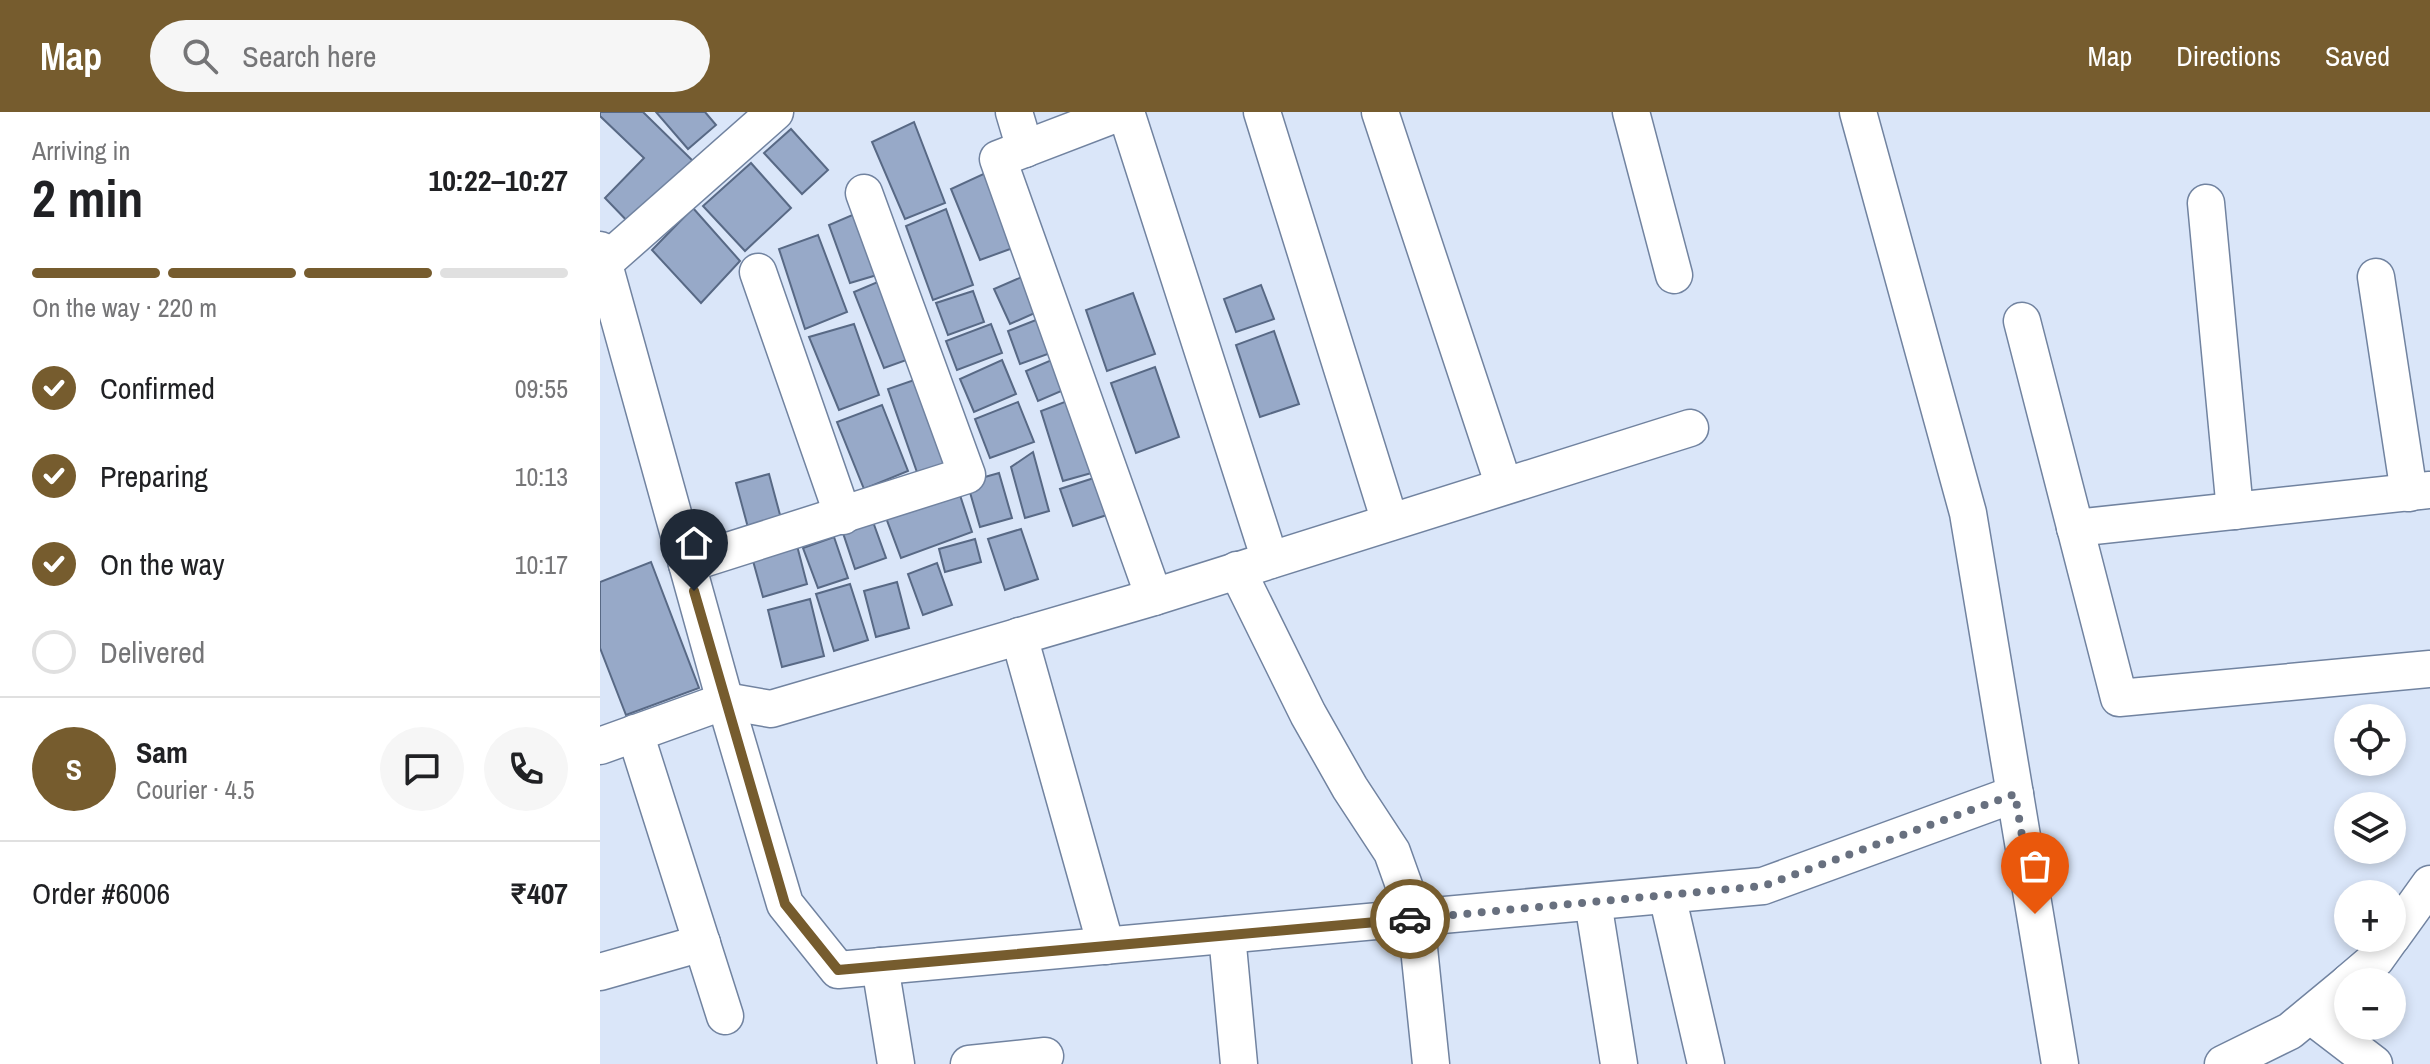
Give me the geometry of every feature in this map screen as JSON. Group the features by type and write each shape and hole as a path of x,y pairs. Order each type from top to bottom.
{"street":[{"path":"775,112 602,256 725,701 785,904 838,970 1763,886 2015,794"},
{"path":"1014,112 1025,149"},
{"path":"1154,597 998,159 1123,112 1254,565 1308,714 1350,788 1392,852 1416,919 1431,1064"},
{"path":"1262,112 1390,522"},
{"path":"1380,112 1504,486"},
{"path":"1631,112 1674,275"},
{"path":"1858,112 1968,513 2060,1064"},
{"path":"687,564 967,475 864,193"},
{"path":"2206,203 2235,511"},
{"path":"758,272 843,516"},
{"path":"2075,528 2419,492 2376,277"},
{"path":"2022,321 2119,698 2430,669"},
{"path":"600,746 725,701 771,709 1154,597 1690,428"},
{"path":"1019,636 1106,946"},
{"path":"635,733 725,1016"},
{"path":"2406,917 2430,884"},
{"path":"1667,895 1706,1064"},
{"path":"1593,902 1619,1064"},
{"path":"1227,935 1239,1064"},
{"path":"600,972 702,943"},
{"path":"2365,968 2381,952"},
{"path":"880,966 896,1064"},
{"path":"2223,1064 2290,1031 2334,994"},
{"path":"2310,1015 2374,1064"},
{"path":"969,1064 1045,1056"}],"building":[{"path":"600,112 643,112 694,162 632,226 605,198 644,158 600,116"},
{"path":"656,112 705,112 716,125 688,149"},
{"path":"914,122 945,203 905,219 872,142"},
{"path":"791,129 828,170 802,194 764,153"},
{"path":"751,163 791,208 745,251 703,206"},
{"path":"992,170 1021,245 980,260 951,189"},
{"path":"693,208 740,261 701,303 652,250"},
{"path":"946,209 973,285 933,300 906,226"},
{"path":"864,210 887,272 850,283 829,225"},
{"path":"818,235 847,312 805,329 779,249"},
{"path":"1031,273 1046,308 1010,324 994,289"},
{"path":"887,278 915,357 884,368 854,292"},
{"path":"1261,285 1274,319 1236,332 1224,299"},
{"path":"973,291 984,322 948,335 936,303"},
{"path":"1133,293 1155,354 1107,371 1086,310"},
{"path":"1046,316 1059,350 1020,364 1008,331"},
{"path":"854,324 879,395 839,410 809,337"},
{"path":"991,324 1002,353 957,370 946,341"},
{"path":"1274,331 1299,404 1260,417 1236,345"},
{"path":"1061,356 1073,386 1038,401 1026,371"},
{"path":"1002,360 1016,394 974,412 960,379"},
{"path":"1155,367 1179,437 1136,453 1111,383"},
{"path":"920,378 955,466 919,478 888,389"},
{"path":"1075,398 1095,472 1063,481 1041,411"},
{"path":"1018,402 1034,442 990,458 975,419"},
{"path":"882,405 908,471 864,489 837,422"},
{"path":"1033,452 1049,511 1025,518 1011,467"},
{"path":"999,473 1012,518 980,527 967,482"},
{"path":"769,474 783,526 750,535 736,483"},
{"path":"1103,475 1116,512 1073,526 1060,489"},
{"path":"958,489 972,532 901,558 885,515"},
{"path":"872,519 886,558 855,569 842,530"},
{"path":"1021,529 1038,579 1005,590 988,539"},
{"path":"834,537 848,578 818,588 803,548"},
{"path":"795,538 807,584 763,597 750,550"},
{"path":"975,539 981,562 945,572 939,549"},
{"path":"651,562 699,688 626,715 600,648 600,582"},
{"path":"937,563 952,605 923,615 908,574"},
{"path":"897,582 909,628 876,637 864,591"},
{"path":"850,584 868,640 834,651 816,594"},
{"path":"810,599 824,656 782,667 768,610"}],"way so far":[{"path":"1410,919 1763,886 2015,794 2035,914"}],"route":[{"path":"694,591 785,904 838,970 1410,919"}]}
